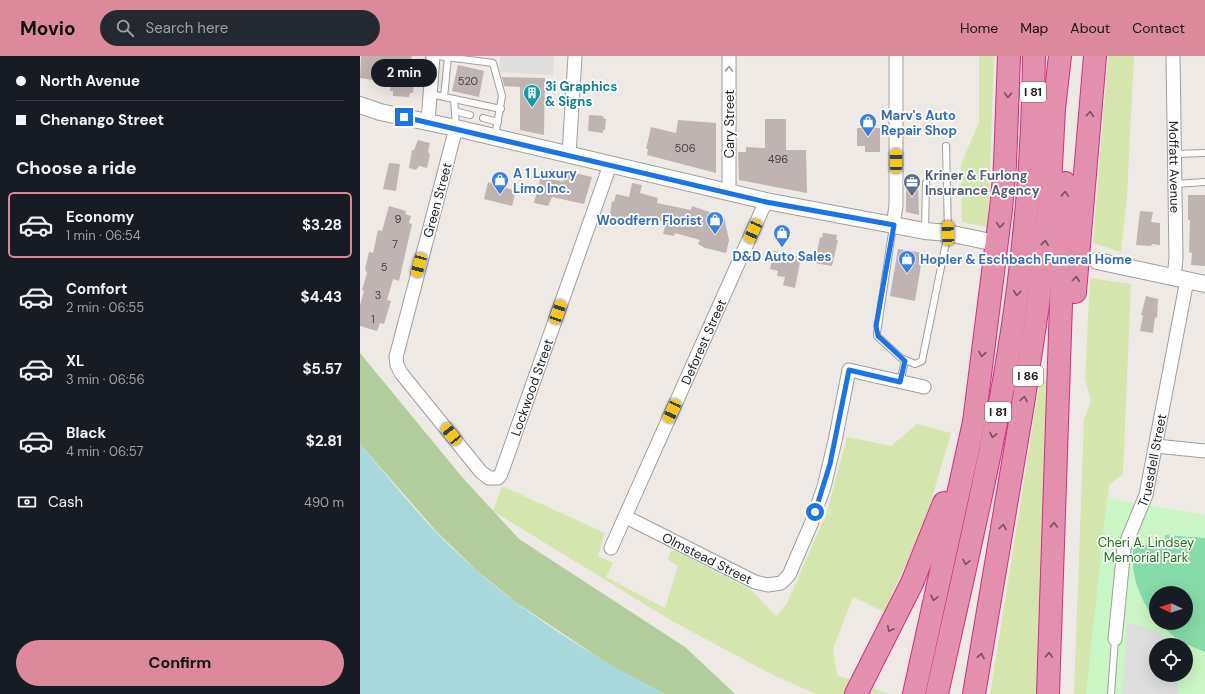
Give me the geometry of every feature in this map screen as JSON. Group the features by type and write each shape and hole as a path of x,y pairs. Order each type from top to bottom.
{"highway":[{"path":"915,689 974,422 978,382 992,293 1001,209 1006,150 1009,56"},
{"name":"I 81","path":"937,693 990,450 1010,347 1028,198 1034,56"},
{"name":"I 86","path":"974,694 1023,404 1038,305 1049,205 1054,109 1060,56"},
{"path":"1048,694 1068,108 1066,56"},
{"path":"1057,457 1066,396 1095,56"},
{"path":"856,694 874,661 912,583 938,519 951,480 978,382"}],"street":[{"path":"428,122 433,56"},
{"path":"569,155 575,56"},
{"name":"Cary Street","path":"728,56 730,192"},
{"path":"894,225 896,206 896,56"},
{"name":"Moffatt Avenue","path":"1173,56 1176,258 1180,279"},
{"path":"360,105 380,112 456,128 496,130 569,155 730,192 766,202 925,231 948,233 986,240"},
{"name":"Green Street","path":"456,128 396,357 402,373 481,472"},
{"name":"Lockwood Street","path":"481,472 489,478 498,478 501,474 610,165"},
{"name":"Deforest Street","path":"611,548 766,202"},
{"path":"1097,261 1205,284"},
{"name":"Truesdell Street","path":"1114,639 1124,548 1146,495 1156,446 1180,279"},
{"name":"Olmstead Street","path":"626,517 755,582 768,585 781,583 789,575 811,524 824,487 849,370 900,382"},
{"path":"900,382 924,388"},
{"path":"1156,446 1205,451"}],"lane":[{"path":"438,56 493,63 502,96 501,109 496,130 483,118"},
{"path":"444,97 448,57"},
{"path":"431,94 501,109"},
{"path":"454,99 456,128"},
{"path":"455,111 470,115"},
{"path":"894,225 876,333 905,361 915,364 922,361 948,233 946,146"},
{"path":"1175,154 1205,153"},
{"path":"1175,184 1205,182"},
{"path":"925,231 926,183"},
{"path":"900,382 905,361"},
{"path":"1111,694 1114,639"}],"green space":[{"path":"979,56 994,56 988,227 962,222 961,164 979,122"},
{"path":"1108,56 1134,56 1127,196 1121,252 1093,243"},
{"path":"1090,278 1131,284 1123,474 1109,485 1092,694 1074,694 1084,419 1091,401 1085,379"},
{"path":"360,353 462,477 519,539 685,647 735,694 665,694 613,667 517,603 476,570 436,531 360,444"},
{"path":"1040,380 1049,382 1037,694 990,694"},
{"path":"917,424 951,433 925,522 884,612 853,597 833,649 837,675 889,694 816,694 775,676 672,621 493,511 502,486 605,533 598,556 613,563 606,577 665,608 678,566 668,560 670,552 674,550 751,590 776,616 786,605 826,515 847,437 891,446"},
{"name":"Cheri A. Lindsey Memorial Park","path":"1107,498 1205,515 1205,694 1086,694"},
{"path":"1165,535 1205,538 1205,652 1193,647 1193,638 1176,638 1166,630 1193,630 1193,586 1149,586 1149,610 1140,594 1134,575 1134,544 1165,545"}],"shaded area":[{"path":"500,56 554,56 553,75 499,72"},
{"path":"1127,623 1157,631 1164,638 1149,638 1149,682 1177,682 1178,694 1122,694"}],"water":[{"path":"360,444 425,521 460,556 487,579 543,622 603,660 665,694 360,694"}],"building":[{"path":"361,56 412,56 411,59 416,60 413,93 410,93 409,97 393,96 393,91 390,91 391,83 360,78"},
{"path":"458,65 484,71 479,97 452,91"},
{"name":"3i Graphics & Signs","path":"502,77 545,78 544,135 520,130 520,87 504,86"},
{"path":"589,115 603,116 603,118 606,119 605,130 603,130 603,133 588,131"},
{"path":"765,119 786,119 786,150 806,150 807,193 739,180 738,152 746,152 746,147 765,148"},
{"path":"678,120 716,123 716,173 647,155 648,149 646,149 651,127 676,133"},
{"name":"Marv's Auto Repair Shop","path":"857,128 880,128 880,152 865,152 865,146 857,146"},
{"path":"418,140 430,143 428,152 430,154 427,168 419,166 416,170 409,168 412,150 414,150"},
{"path":"389,163 400,164 396,191 383,189"},
{"path":"566,171 592,177 584,204 552,197 548,206 534,203 541,176 563,182"},
{"name":"A 1 Luxury Limo Inc.","path":"488,182 516,191 512,206 484,199"},
{"name":"Kriner & Furlong Insurance Agency","path":"906,182 918,182 919,215 906,212"},
{"path":"632,183 642,185 640,193 658,198 657,203 691,210 692,206 724,217 729,240 726,253 705,248 698,244 700,240 675,233 674,236 663,234 666,223 649,218 647,225 623,218 622,224 609,221 612,201 614,202 616,194 629,197"},
{"path":"1188,195 1205,195 1205,266 1191,265 1192,253 1189,252 1190,220 1188,220"},
{"path":"389,206 406,211 405,214 411,216 409,223 412,224 399,281 393,279 387,300 391,301 384,324 380,323 377,331 360,326 360,305 364,291 362,290 367,273 365,269 369,252 373,253 378,230 382,231"},
{"path":"1140,211 1153,212 1151,222 1160,223 1160,245 1136,245"},
{"path":"823,233 837,235 836,240 838,240 832,266 815,263 820,237 822,238"},
{"name":"Hopler & Eschbach Funeral Home","path":"898,249 923,253 915,301 890,296"},
{"path":"774,251 801,257 795,288 783,285 785,277 777,276 778,271 770,269"},
{"path":"1146,296 1158,299 1157,318 1155,317 1153,333 1140,331 1143,315 1141,315"}],"place":[{"name":"3i Graphics & Signs","path":"532,108"},
{"name":"Marv's Auto Repair Shop","path":"868,137"},
{"name":"A 1 Luxury Limo Inc.","path":"500,195"},
{"name":"Kriner & Furlong Insurance Agency","path":"912,197"},
{"name":"Woodfern Florist","path":"715,235"},
{"name":"D&D Auto Sales","path":"782,248"},
{"name":"Hopler & Eschbach Funeral Home","path":"907,274"}],"route":[{"path":"404,117 730,192 766,202 894,225 876,333 905,361 900,382 849,370 830,464 815,512"}]}
